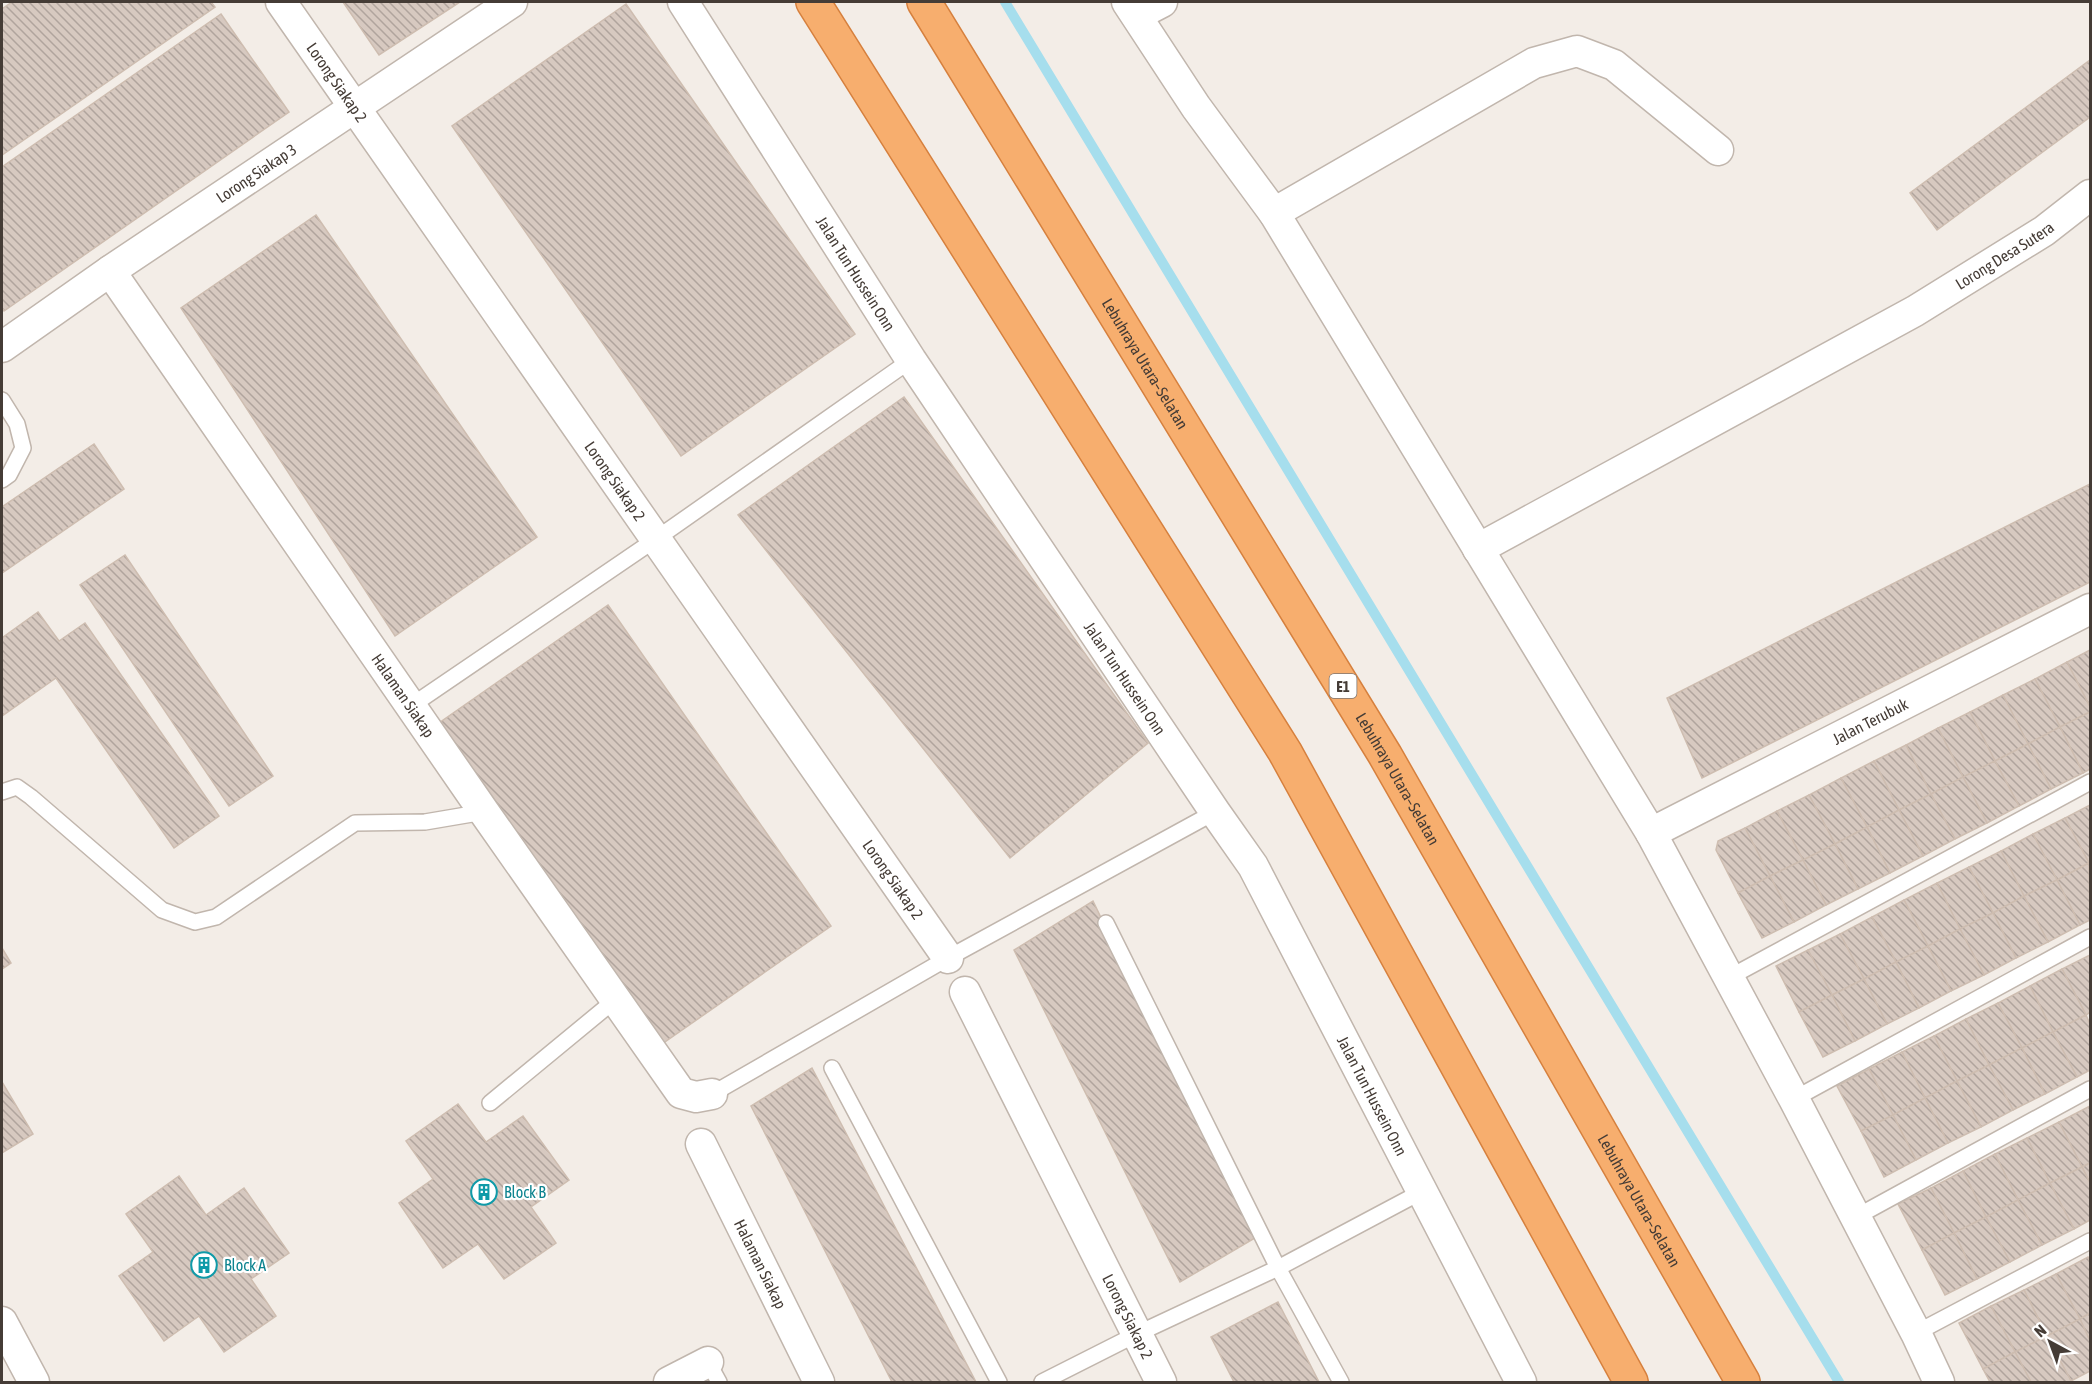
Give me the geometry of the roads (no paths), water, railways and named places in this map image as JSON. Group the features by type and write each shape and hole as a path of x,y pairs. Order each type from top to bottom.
{"highway":[{"path":"813,2 1285,752 1631,1383"},
{"name":"Lebuhraya Utara–Selatan","path":"924,2 1385,755 1743,1383"}],"street":[{"name":"Lorong Siakap 2","path":"281,2 948,958"},
{"name":"Lorong Siakap 3","path":"3,342 512,2"},
{"name":"Jalan Tun Hussein Onn","path":"683,2 911,360 1253,866 1521,1383"},
{"path":"1142,6 1196,107 1274,213 1652,833 1856,1217 1939,1383"},
{"path":"1274,213 1534,63 1577,51 1614,64 1718,150"},
{"name":"Lorong Desa Sutera","path":"1479,549 1915,311 2043,231 2091,195"},
{"name":"Halaman Siakap","path":"110,271 483,812 681,1093 696,1097 712,1094"},
{"name":"Jalan Terubuk","path":"1652,833 2091,609"},
{"name":"Lorong Siakap 2","path":"965,992 1161,1383"},
{"name":"Halaman Siakap","path":"700,1143 819,1383"},
{"path":"2,1322 34,1383"},
{"path":"669,1383 713,1372"}],"lane":[{"path":"411,706 656,539 911,360"},
{"path":"2,400 17,424 23,448 9,475 2,480"},
{"path":"1730,977 2091,782"},
{"path":"2,792 16,787 31,796 162,910 195,922 216,917 355,823 425,822 483,812"},
{"path":"712,1094 948,958 1215,812"},
{"path":"1106,923 1278,1268 1341,1383"},
{"path":"1794,1099 2091,937"},
{"path":"490,1103 615,1000"},
{"path":"832,1068 999,1383"},
{"path":"1856,1217 2091,1089"},
{"path":"1042,1383 1137,1334 1278,1268 1421,1192"},
{"path":"1916,1333 2091,1241"}],"waterway":[{"path":"1005,2 1839,1382"}],"place":[{"name":"Block B","path":"484,1192"},
{"name":"Block A","path":"204,1265"}]}
